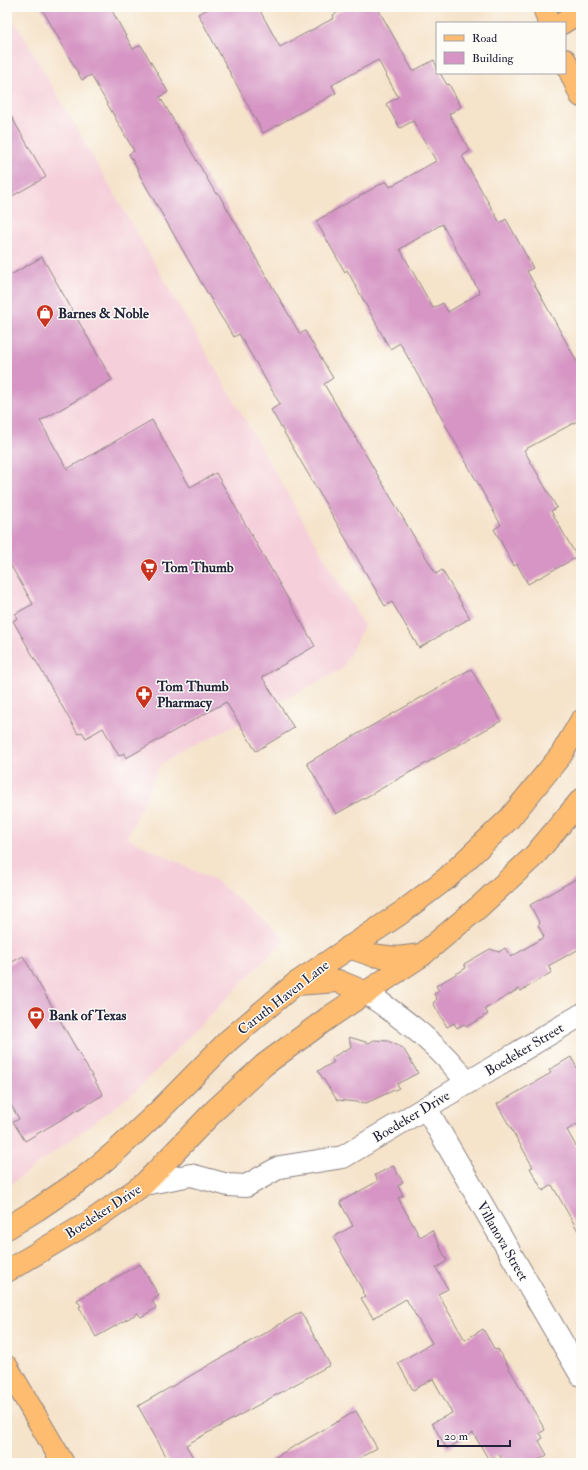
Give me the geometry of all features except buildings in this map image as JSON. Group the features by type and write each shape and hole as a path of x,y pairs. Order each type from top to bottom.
{"main road":[{"path":"544,7 549,22"},
{"path":"564,22 581,11"},
{"path":"566,62 581,96"},
{"name":"Caruth Haven Lane","path":"7,1228 82,1179 115,1152 161,1109 229,1040 295,984 401,913 447,878 509,819 562,755 581,721"},
{"path":"144,1184 220,1105 264,1065 328,1018 422,955 480,906 534,856 581,800"},
{"path":"328,1018 349,947 372,954 396,958 422,955"},
{"path":"295,984 338,981 367,993"},
{"name":"Boedeker Drive","path":"7,1271 93,1220 144,1184"},
{"path":"7,1367 63,1463"}],"street":[{"path":"367,993 395,1013 433,1045 457,1068 467,1083"},
{"name":"Boedeker Street","path":"467,1083 581,1015"},
{"name":"Boedeker Drive","path":"144,1184 191,1175 228,1185 246,1186 280,1167 343,1157 467,1083"},
{"name":"Villanova Street","path":"426,1108 581,1375"}],"shaded area":[{"path":"7,8 364,626 342,669 161,764 127,838 218,882 285,939 135,1092 11,1184 7,1182"}],"place":[{"name":"Barnes & Noble","path":"45,328"},
{"name":"Tom Thumb","path":"149,582"},
{"name":"Tom Thumb Pharmacy","path":"144,709"},
{"name":"Bank of Texas","path":"36,1030"}]}
